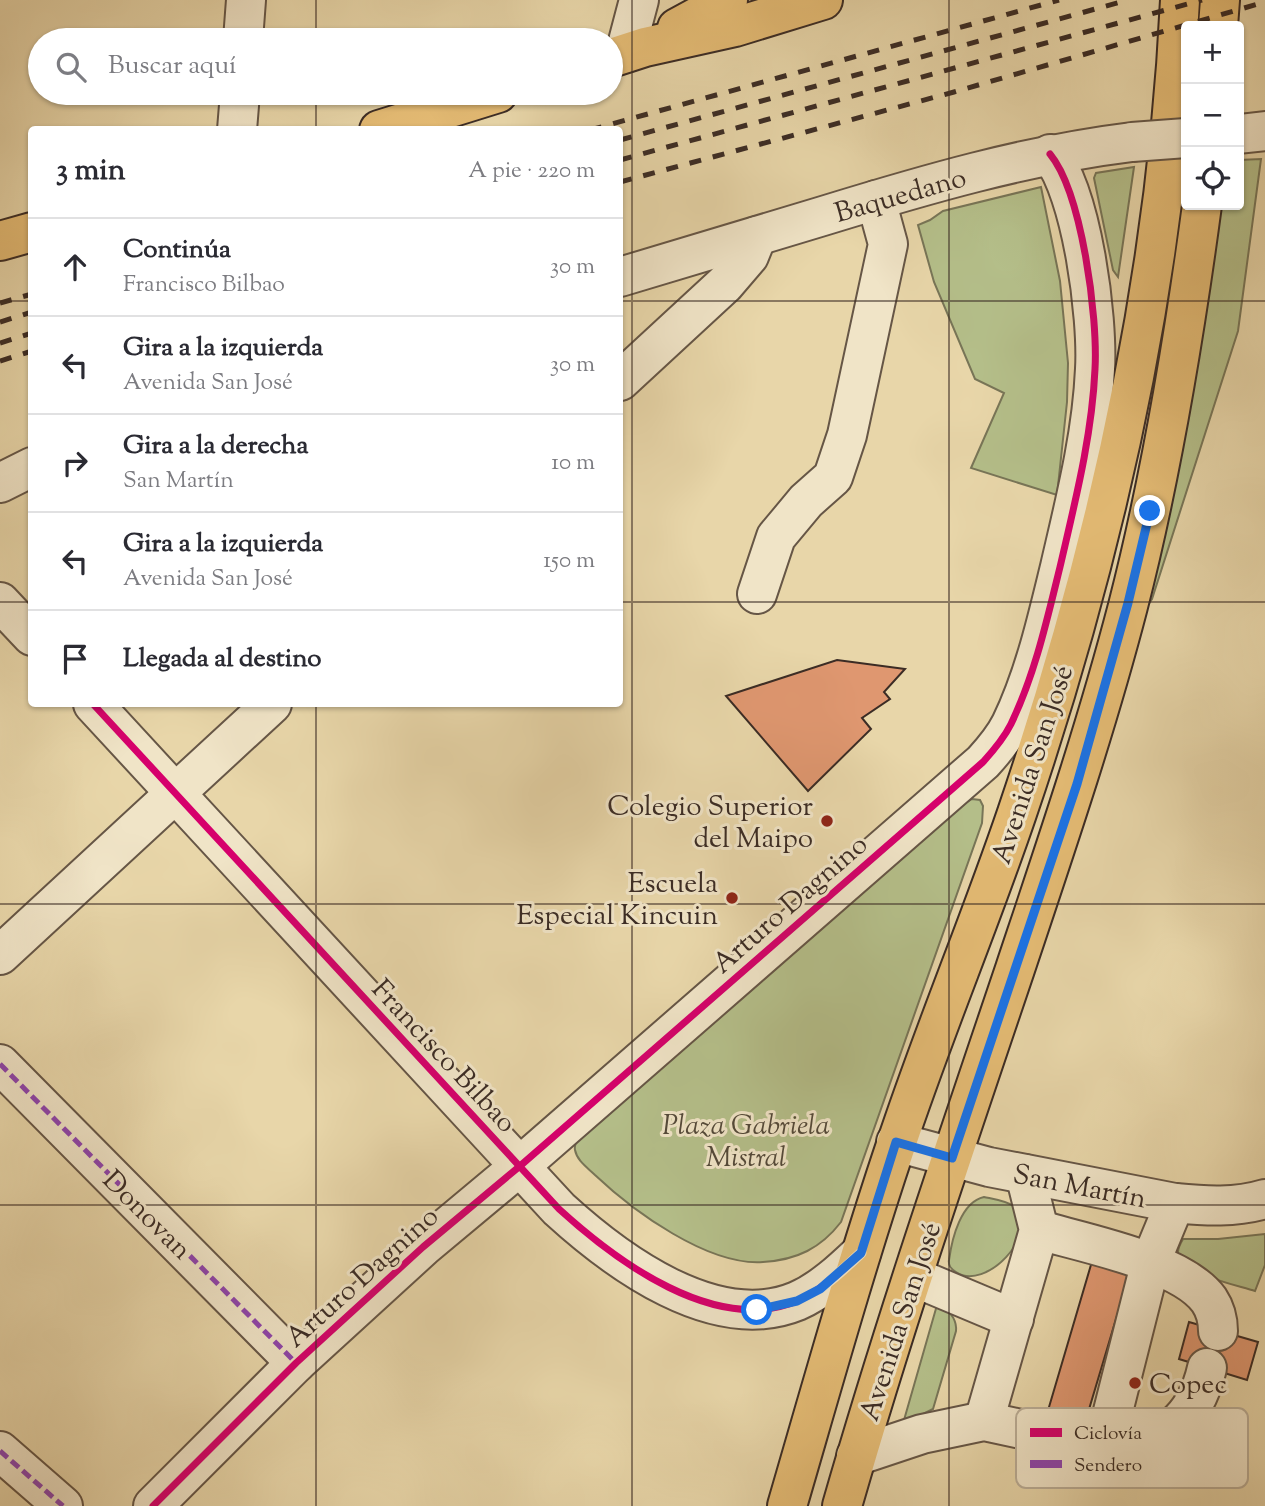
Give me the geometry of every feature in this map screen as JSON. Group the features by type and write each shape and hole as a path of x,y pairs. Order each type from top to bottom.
{"main road":[{"path":"627,53 728,0"},
{"path":"627,53 736,27 823,0"},
{"name":"Avenida San José","path":"787,1506 896,1142 1017,815 1072,639 1097,548 1121,444 1147,304 1163,196 1181,0"},
{"path":"1218,21 1220,0"},
{"path":"392,126 459,105"},
{"name":"Avenida San José","path":"842,1506 952,1158 1077,784 1128,603 1169,418 1201,210"},
{"path":"0,241 28,233"}],"street":[{"path":"244,28 246,0"},
{"path":"627,53 639,0"},
{"path":"237,126 239,105"},
{"path":"1244,133 1265,131"},
{"name":"Baquedano","path":"623,276 876,200 1050,154 1132,142 1181,138"},
{"name":"Arturo Dagnino","path":"153,1506 296,1363 423,1247 520,1166 983,762 1000,743 1011,724 1033,669 1088,438 1096,366 1084,247 1063,174 1050,154"},
{"path":"757,594 776,537 806,501 832,477 847,435 888,244 876,200"},
{"path":"623,378 725,284 749,256 757,236"},
{"path":"0,483 28,469"},
{"path":"0,602 28,632"},
{"name":"Francisco Bilbao","path":"96,707 559,1209 609,1251 661,1283 714,1304 757,1310 797,1301 837,1276 861,1253"},
{"path":"0,955 269,707"},
{"name":"Donovan","path":"0,1064 296,1363"},
{"name":"San Martín","path":"896,1142 1025,1174 1175,1203 1228,1205 1265,1199"},
{"path":"984,1421 1039,1230 1025,1174"},
{"path":"1114,1408 1151,1261 1175,1203"},
{"path":"1039,1230 1151,1261 1200,1290 1210,1300 1216,1313 1218,1331"},
{"path":"914,1277 1014,1319"},
{"path":"1189,1408 1203,1385 1207,1368"},
{"path":"856,1456 922,1434 984,1421 1016,1428"},
{"path":"0,1451 63,1506"}],"green space":[{"path":"1261,159 1238,331 1152,599 1144,611 1193,388 1220,210 1244,210 1244,160"},
{"path":"1134,167 1118,277 1113,270 1094,178 1096,173"},
{"path":"1041,187 1060,281 1068,363 1067,402 1057,495 971,468 1004,393 975,379 934,282 918,225 943,211"},
{"name":"Plaza Gabriela Mistral","path":"972,799 980,800 983,806 982,823 841,1222 825,1239 807,1251 775,1261 742,1261 719,1255 673,1234 650,1219 583,1164 575,1150 578,1135"},
{"path":"984,1197 1015,1207 1021,1218 1021,1231 1006,1257 981,1274 968,1276 950,1267 950,1251 964,1213 976,1200"},
{"path":"1265,1234 1265,1265 1255,1291 1199,1273 1182,1262 1178,1255 1183,1239 1218,1239"},
{"path":"937,1305 944,1306 951,1315 956,1331 933,1409 904,1420"}],"building":[{"path":"837,660 905,669 884,692 890,699 862,718 871,729 808,791 726,696"},
{"path":"1093,1258 1131,1269 1089,1408 1049,1408"},
{"path":"1189,1322 1258,1342 1247,1380 1179,1359"}],"railway":[{"path":"604,126 1059,0"},
{"path":"623,139 1128,0"},
{"path":"623,159 1202,0"},
{"path":"623,181 954,92 1265,2"},
{"path":"0,303 28,295"},
{"path":"0,322 28,313"},
{"path":"0,343 28,334"},
{"path":"0,361 28,352"}],"marked path":[{"path":"0,1064 296,1363"},
{"path":"0,1451 63,1506"}],"cycle path":[{"path":"153,1506 296,1363 423,1247 520,1166 983,762 1005,734 1034,666 1060,567 1082,469 1095,369 1094,319 1086,257 1071,197 1050,154"},
{"path":"96,707 559,1209 609,1250 638,1270 701,1301 733,1308 766,1309 806,1297 831,1280 861,1253"}],"place":[{"name":"Colegio Superior del Maipo","path":"827,821"},
{"name":"Escuela Especial Kincuin","path":"732,898"},
{"name":"Copec","path":"1135,1383"}],"route":[{"path":"757,1310 797,1301 820,1289 861,1253 896,1142 952,1158 1077,784 1104,694 1150,511"}]}
